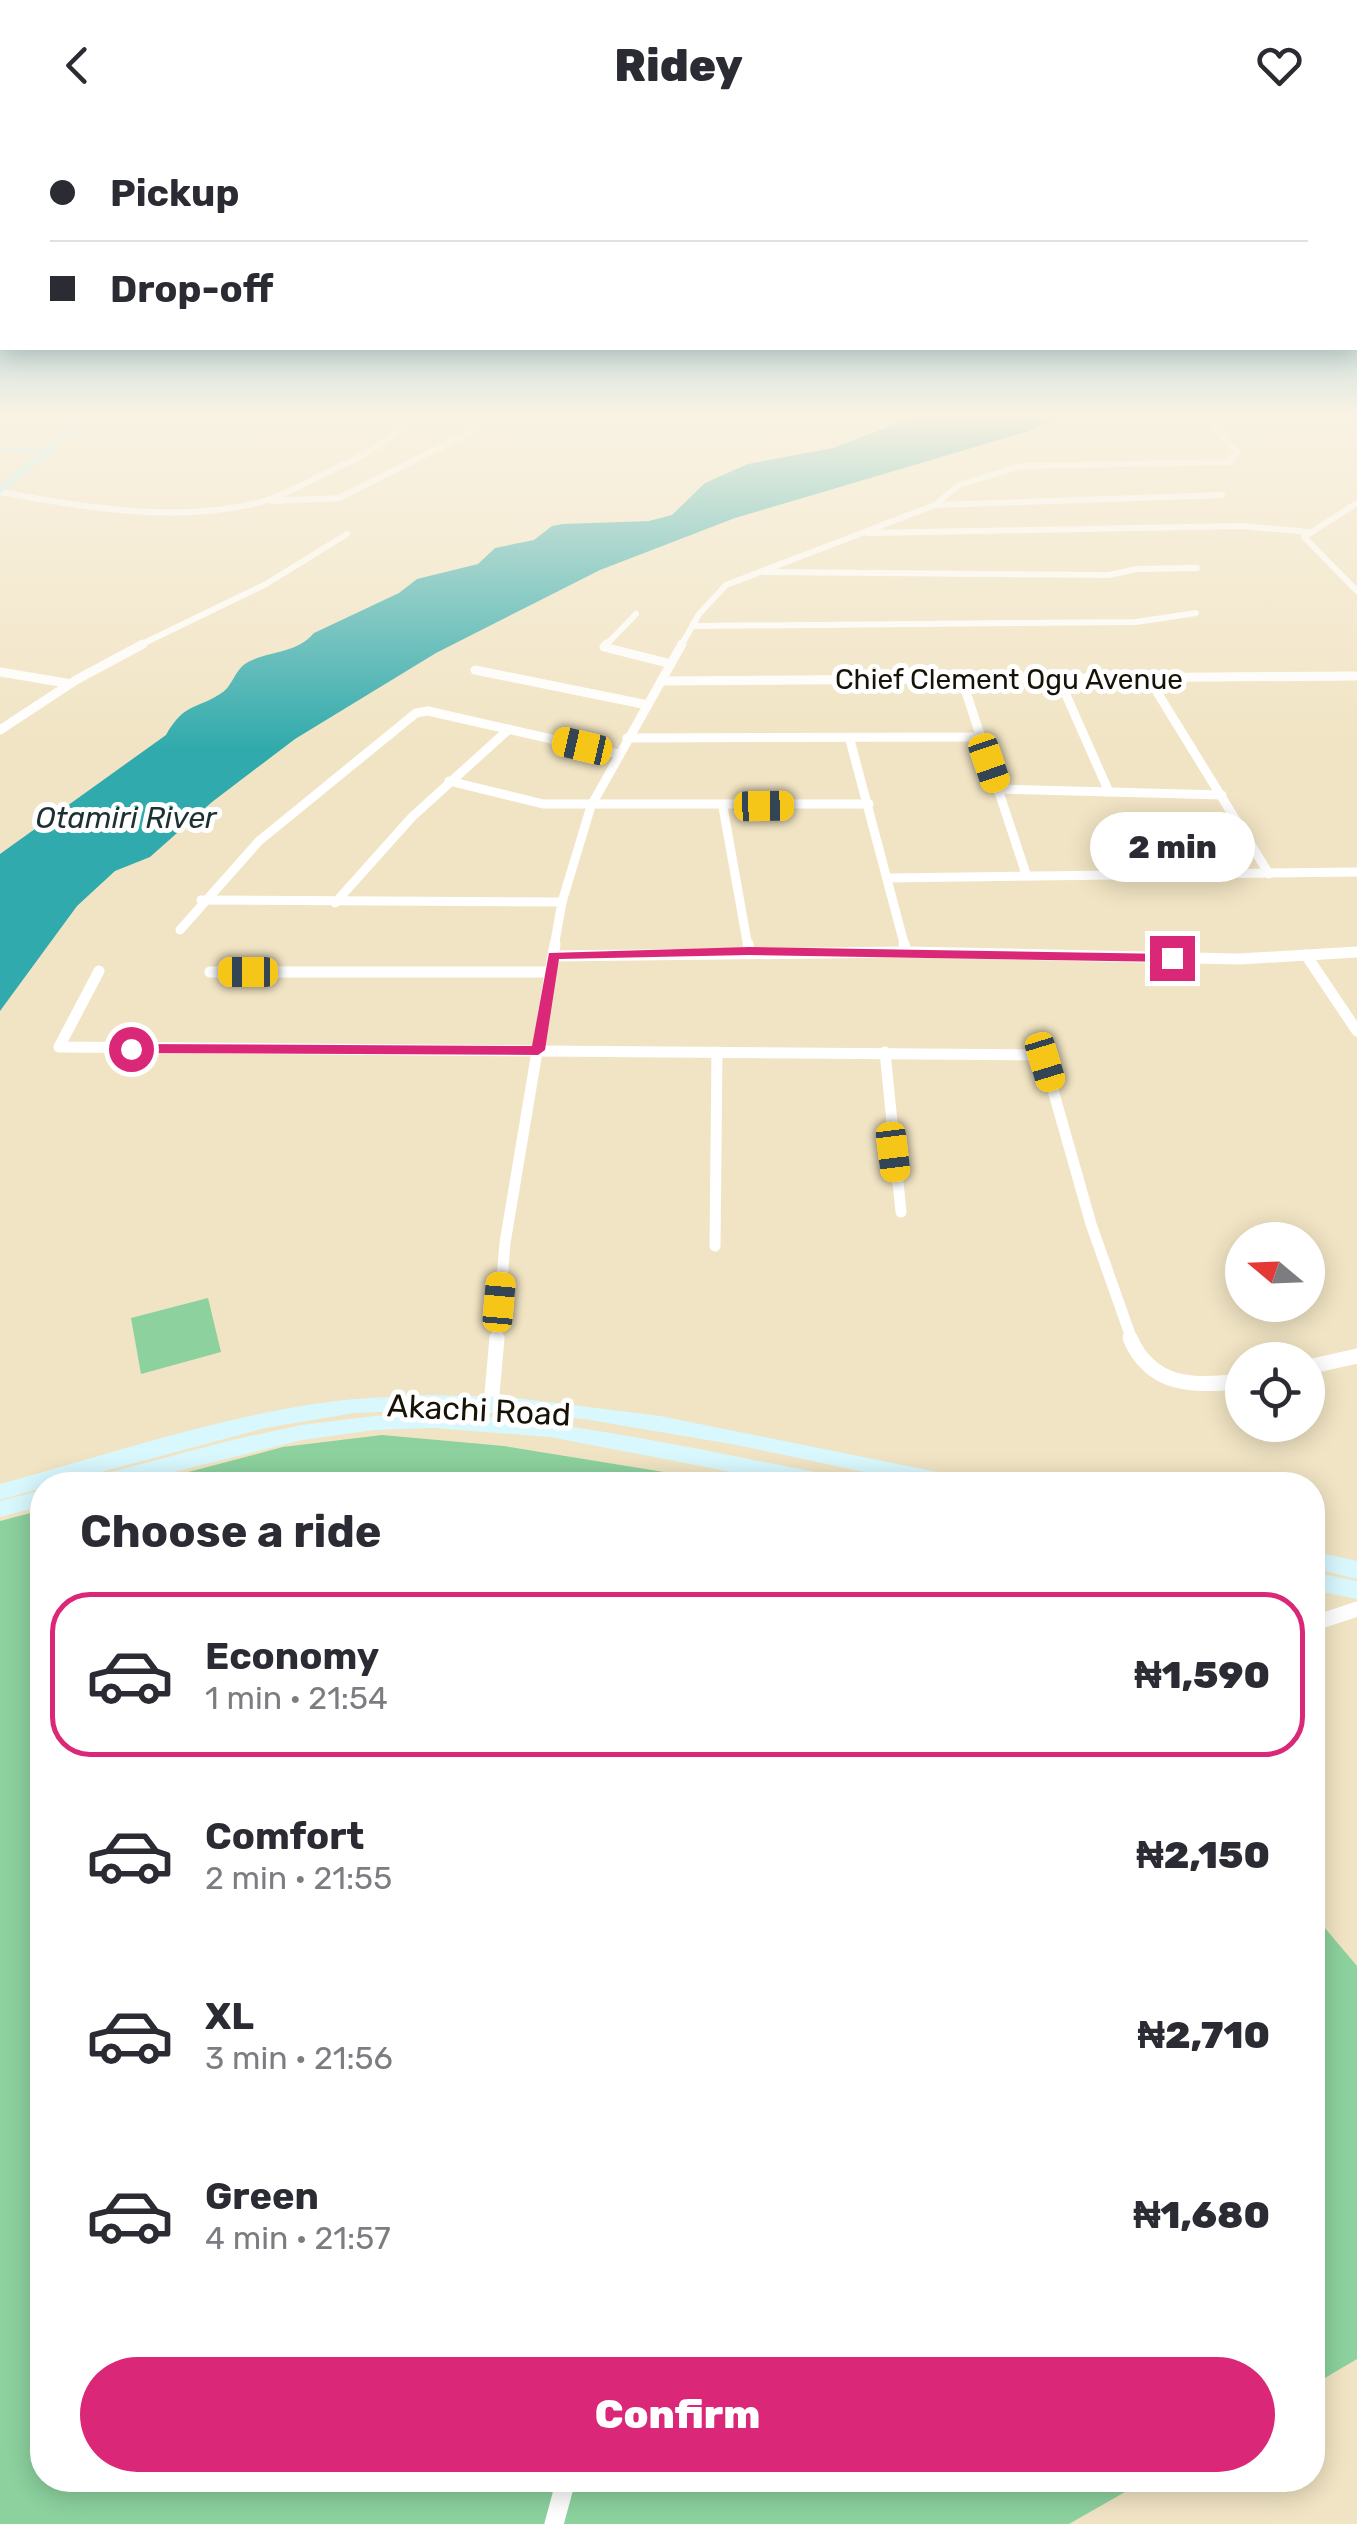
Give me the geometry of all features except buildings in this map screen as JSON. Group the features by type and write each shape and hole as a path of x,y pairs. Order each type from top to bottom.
{"main road":[{"name":"Akachi Road","path":"77,1472 313,1411 396,1403 491,1405 628,1421 894,1472"},
{"name":"Akachi Road","path":"143,1472 294,1434 378,1422 548,1430 771,1472"},
{"name":"Akachi Road","path":"0,1492 30,1484"},
{"path":"0,1508 30,1501"},
{"path":"1325,1563 1357,1570"},
{"path":"1325,1584 1357,1590"}],"street":[{"path":"491,1405 505,1243 550,972 562,902 592,806 698,614 726,585 872,527"},
{"path":"854,533 1202,527"},
{"path":"1250,527 1309,532 1318,527"},
{"path":"1309,532 1306,543 1357,591"},
{"path":"0,730 66,684 237,600 308,562 347,534"},
{"path":"758,572 1109,575 1136,569 1197,568"},
{"path":"694,626 1136,622 1196,613"},
{"path":"636,614 604,648 671,664"},
{"path":"475,670 648,705"},
{"path":"0,672 66,684"},
{"name":"Chief Clement Ogu Avenue","path":"661,681 1357,676"},
{"path":"1060,679 1109,792"},
{"path":"1149,679 1269,874"},
{"path":"962,680 1026,874"},
{"path":"180,930 201,900 268,837 416,713 428,711 618,754"},
{"path":"335,903 449,781 509,729"},
{"path":"628,738 980,737"},
{"path":"850,740 906,952"},
{"path":"449,781 543,804 869,804"},
{"path":"998,790 1222,795"},
{"path":"722,807 749,951"},
{"path":"887,878 1357,872"},
{"path":"201,900 562,902"},
{"path":"553,956 749,951 1139,958 1357,952"},
{"path":"1306,955 1357,1031"},
{"path":"100,971 59,1047 1026,1052 1045,1062 1120,1310 1144,1366 1166,1378 1198,1384 1225,1382"},
{"path":"210,972 550,972"},
{"path":"715,1246 717,1052"},
{"path":"885,1052 901,1212"},
{"path":"1325,1363 1357,1356"},
{"path":"1325,1620 1357,1609"},
{"path":"554,2524 563,2492"}],"green space":[{"path":"208,1298 221,1352 141,1374 131,1318"},
{"path":"382,1435 504,1446 664,1472 188,1472 283,1447"},
{"path":"30,1513 30,2492 1125,2492 1069,2524 0,2524 0,1521"},
{"path":"1325,1928 1357,1966 1357,2359 1325,2378"}],"water":[{"name":"Otamiri River","path":"551,527 712,527 600,570 436,653 295,739 212,802 150,857 115,871 77,906 0,1011 0,854 166,735 179,716 223,692 248,662 299,645 314,633 399,593 417,579 478,564 495,548 534,540"}],"route":[{"path":"131,1049 538,1050 553,956 749,951 1172,958"}]}
